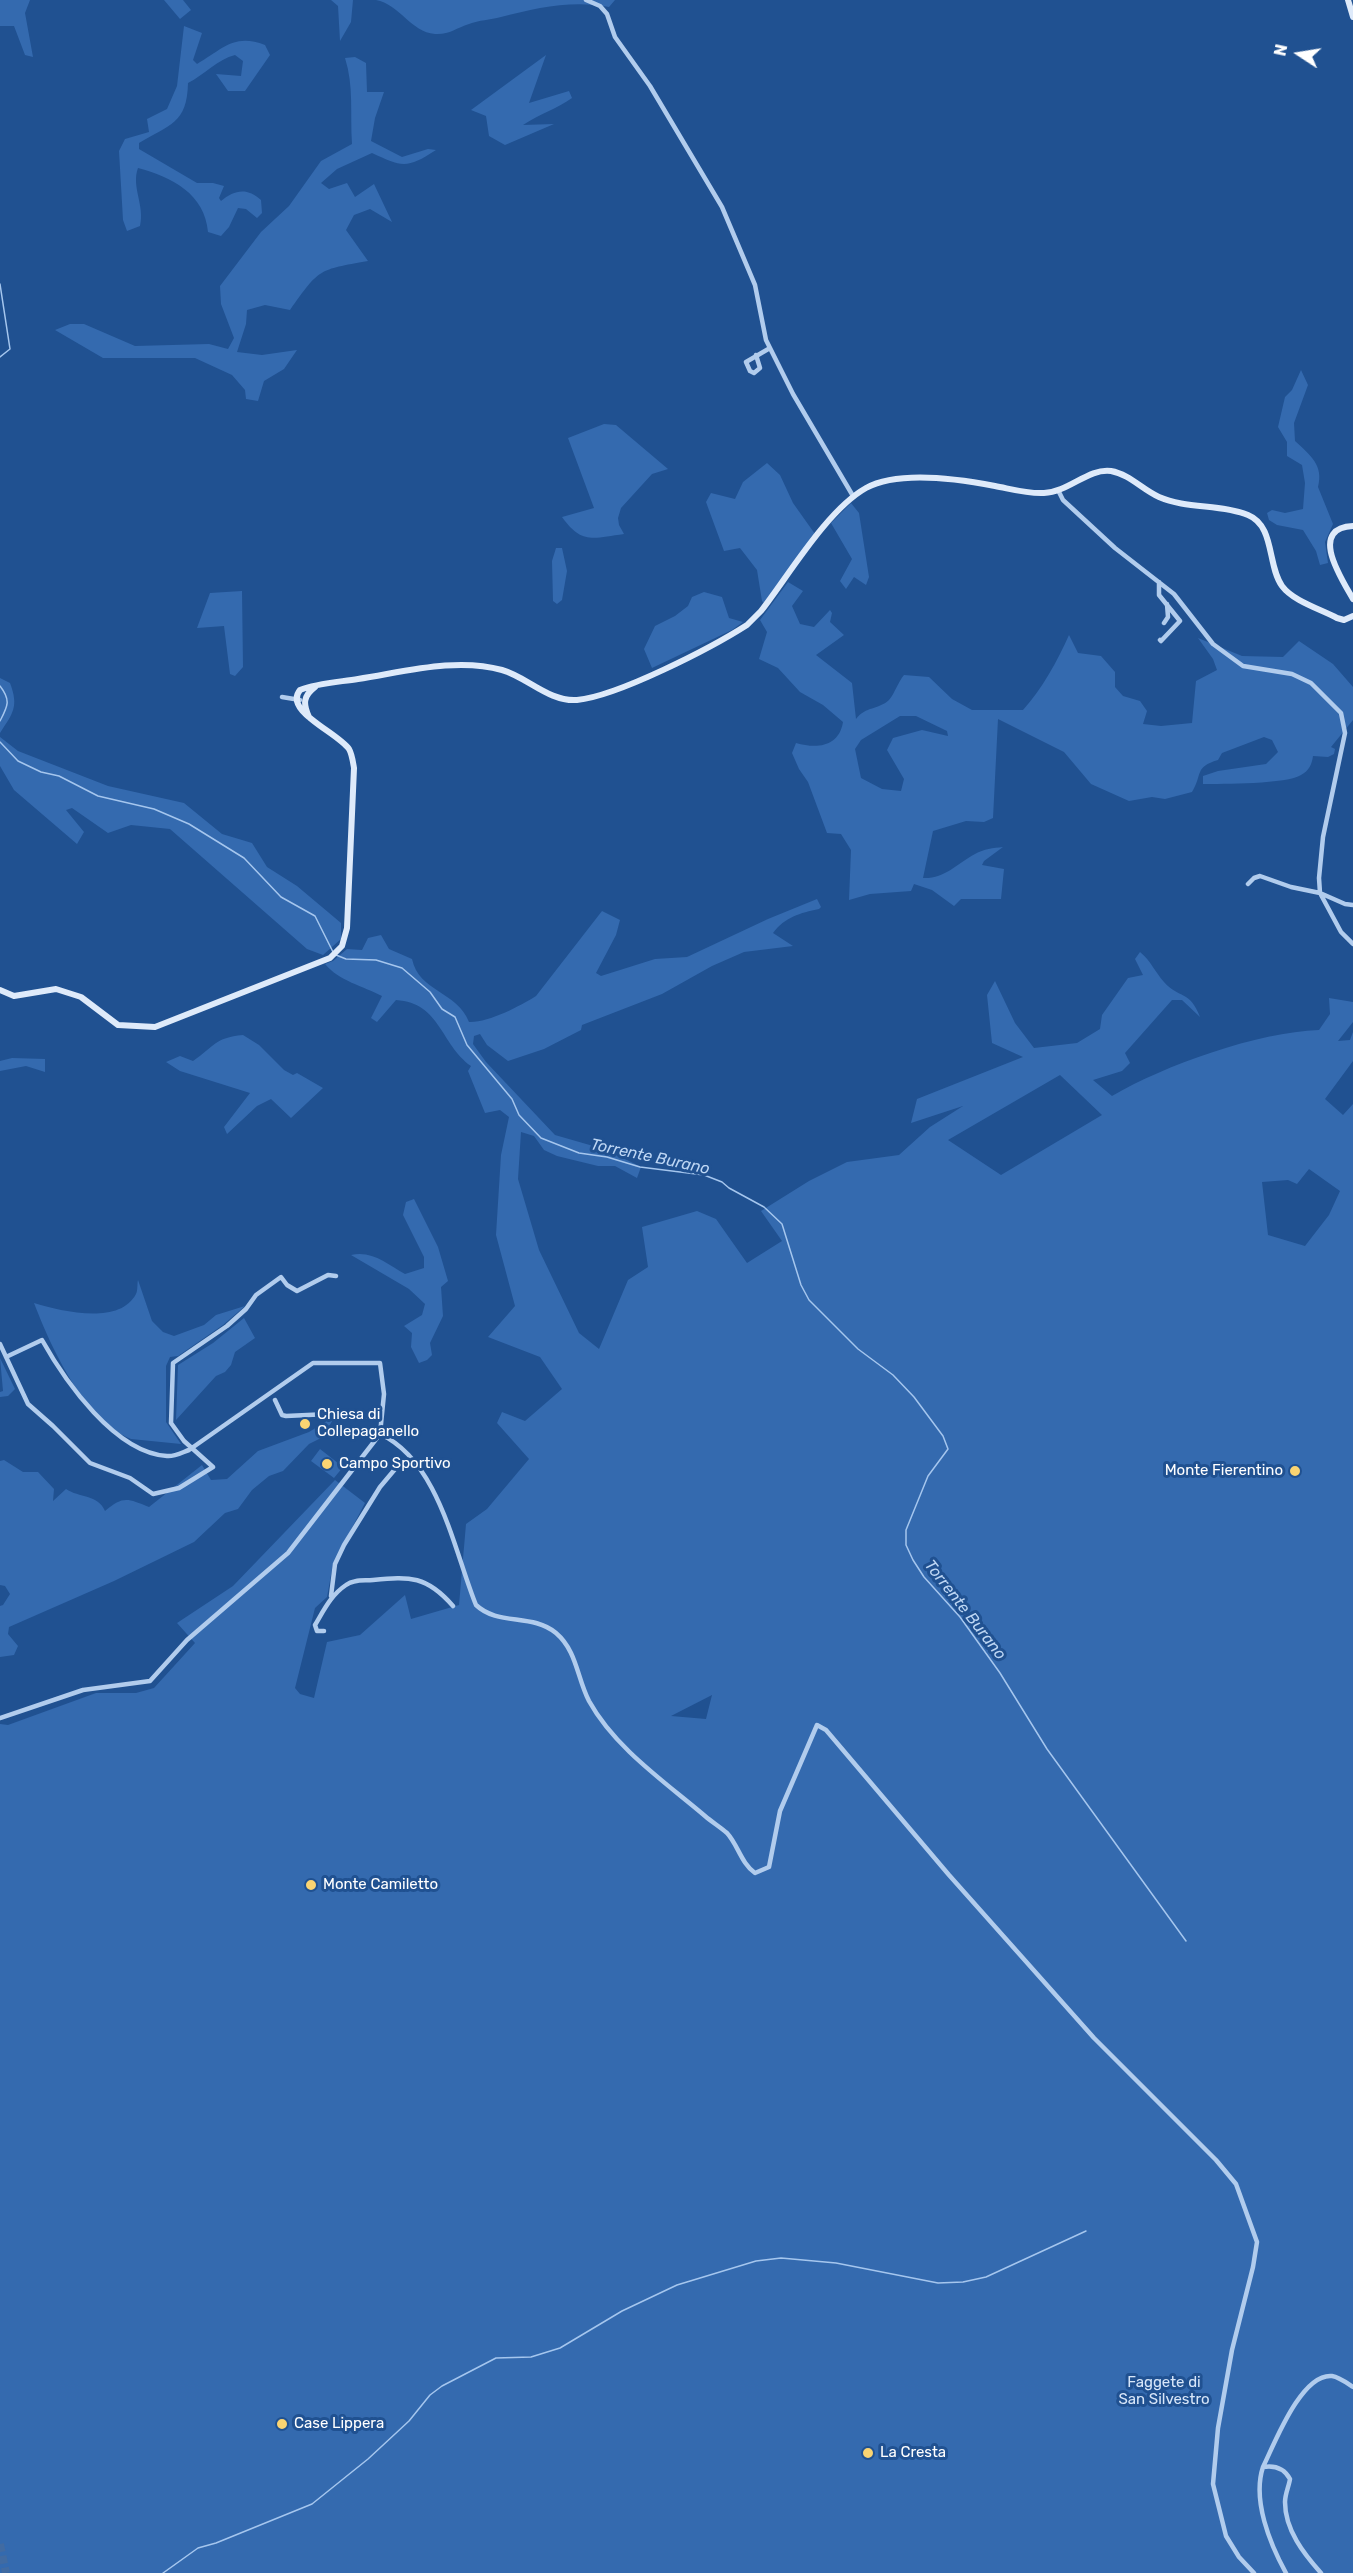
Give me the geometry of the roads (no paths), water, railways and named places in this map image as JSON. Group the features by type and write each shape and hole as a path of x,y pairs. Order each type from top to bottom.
{"main road":[{"path":"1348,0 1353,17"},
{"path":"0,990 14,996 56,989 81,997 118,1025 155,1027 330,958 342,946 347,928 354,768 349,749 338,737 298,709 296,700 300,690 442,666 469,665 486,666 517,675 562,699 578,700 626,686 747,625 761,611 834,513 853,496 877,483 892,479 968,481 1041,494 1059,492 1095,473 1109,471 1120,473 1158,496 1174,502 1247,515 1258,522 1265,533 1283,587 1292,595 1336,618 1344,620 1353,616"},
{"path":"1353,526 1339,528 1332,534 1330,542 1331,553 1353,599"},
{"path":"309,717 304,700 315,687"}],"street":[{"path":"586,0 600,6 607,14 615,37 656,96 722,207 755,285 766,340 793,394 853,496"},
{"path":"756,355 770,348"},
{"path":"1059,492 1063,500 1115,548 1174,594 1213,644 1243,666 1292,674 1311,683 1341,713 1345,733 1323,837 1319,878 1320,892 1341,932 1353,944"},
{"path":"1159,582 1159,595 1180,621 1160,640"},
{"path":"1164,623 1168,618 1167,604"},
{"path":"282,697 304,700"},
{"path":"1248,884 1260,876 1291,887 1320,892 1345,904 1353,905"},
{"path":"0,1344 28,1404 90,1463 130,1478 153,1494 180,1488 213,1467 171,1423 173,1363 226,1326 246,1309 256,1295 281,1277 287,1285 297,1291 328,1275 336,1276"},
{"path":"0,1718 83,1690 150,1681 187,1640 288,1553 380,1434 384,1394 380,1363 313,1363 193,1448 169,1457 132,1445 104,1422 68,1382 42,1340 6,1358"},
{"path":"275,1400 282,1415 286,1416 350,1413 381,1419"},
{"path":"380,1434 399,1445 411,1458 436,1497 476,1605 484,1613 531,1621 555,1633 567,1645 576,1661 589,1701 620,1743 728,1834 747,1868 755,1873 769,1867 780,1811 817,1725 826,1730 949,1875 1094,2038 1209,2152 1236,2184 1257,2242 1230,2359 1218,2428 1213,2484 1226,2536 1239,2558 1254,2573"},
{"path":"324,1631 318,1631 315,1625 331,1596 334,1564 380,1487 390,1474 411,1458"},
{"path":"331,1596 351,1582 405,1577 428,1584 453,1606"},
{"path":"1286,2573 1275,2549 1262,2504 1260,2476 1263,2467 1289,2411 1309,2388 1333,2376 1353,2387"},
{"path":"1263,2467 1272,2465 1279,2468 1290,2479 1285,2504 1289,2522 1300,2547 1321,2573"}],"waterway":[{"name":"Torrente Burano","path":"0,284 10,349 0,357"},
{"name":"Torrente Burano","path":"0,686 7,699 0,721"},
{"name":"Torrente Burano","path":"0,742 18,761 41,772 59,776 98,796 154,809 189,824 244,858 281,897 315,916 333,952"},
{"name":"Torrente Burano","path":"336,955 346,959 376,960 402,968 430,992 442,1009 455,1017 467,1045 512,1099 519,1115 541,1138 579,1153 607,1157 640,1167 704,1175 722,1182 764,1207 782,1224 801,1285 809,1300 858,1349 893,1375 914,1397 943,1436 948,1449 928,1476 906,1530 906,1545 913,1560 924,1577 960,1617 1000,1673 1047,1749 1186,1941"},
{"path":"163,2573 198,2548 216,2543 312,2504 368,2459 409,2421 430,2395 442,2386 496,2358 531,2357 560,2348 622,2311 677,2285 756,2261 781,2258 836,2263 938,2283 963,2282 986,2277 1086,2231"}],"tunnel":[{"path":"0,2544 6,2573"}],"place":[{"name":"Chiesa di Collepaganello","path":"305,1424"},
{"name":"Campo Sportivo","path":"327,1464"},
{"name":"Monte Fierentino","path":"1295,1471"},
{"name":"Monte Camiletto","path":"311,1885"},
{"name":"Case Lippera","path":"282,2424"},
{"name":"La Cresta","path":"868,2453"}],"park label":[{"name":"Faggete di San Silvestro","path":"1164,2392"}]}
